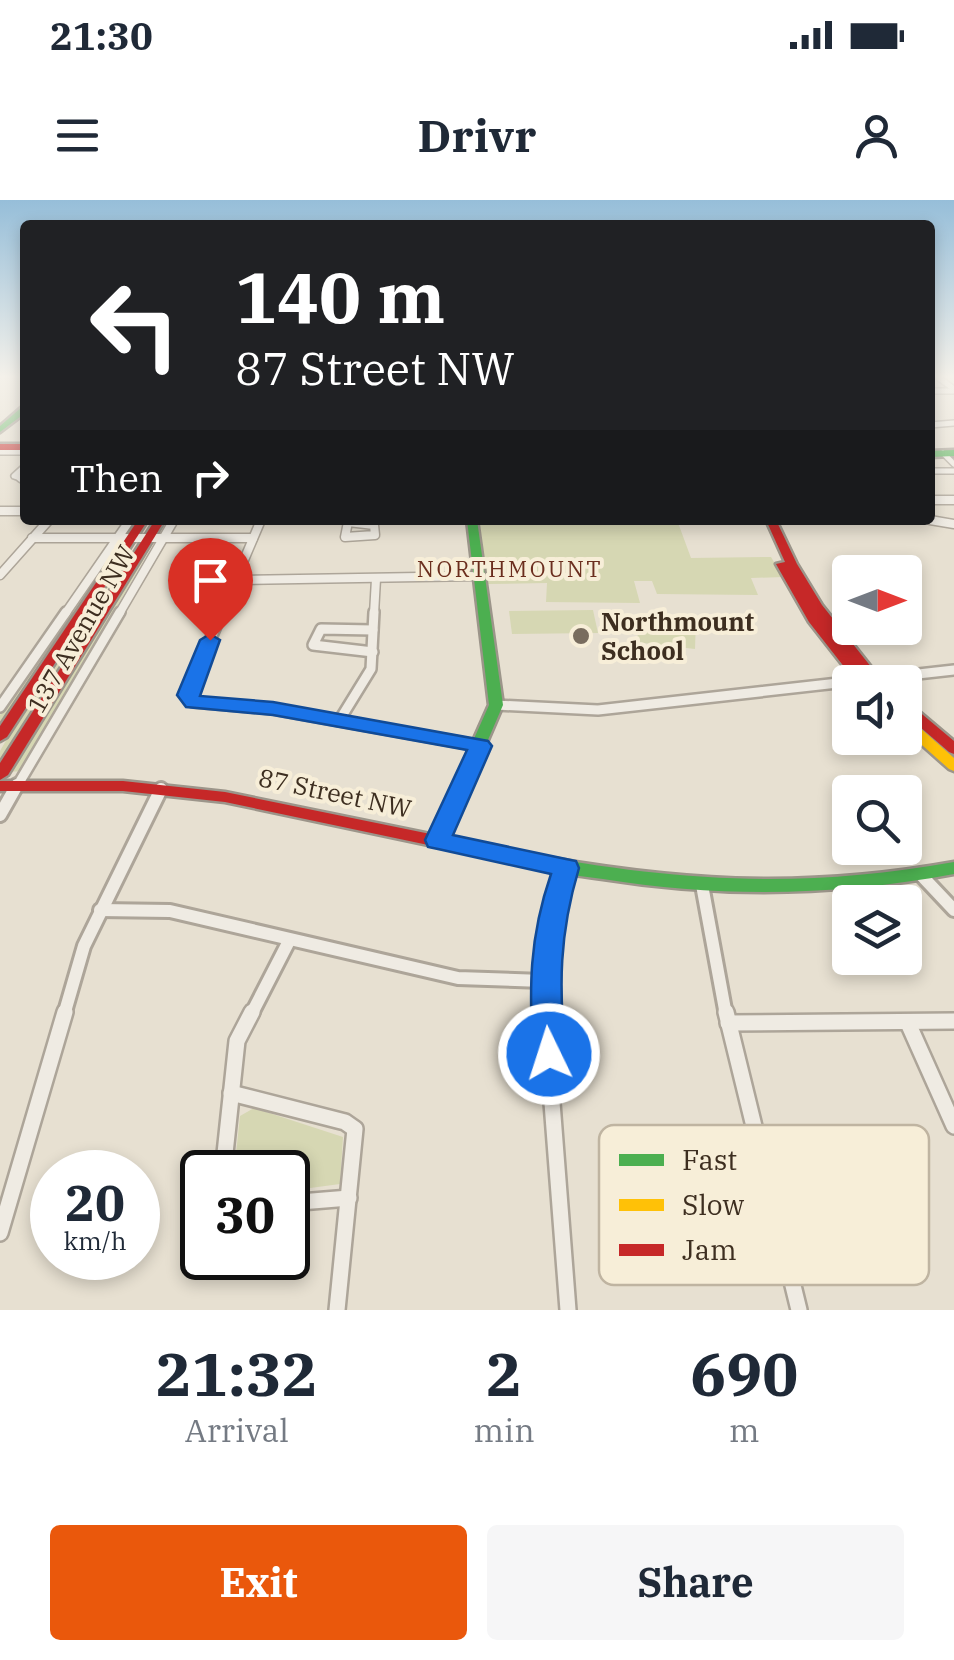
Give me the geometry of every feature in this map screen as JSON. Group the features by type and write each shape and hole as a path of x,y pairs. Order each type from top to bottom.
{"street":[{"path":"0,575 44,525"},
{"name":"137 Avenue NW","path":"132,525 139,538"},
{"name":"137 Avenue NW","path":"0,815 139,538 142,525"},
{"name":"137 Avenue NW","path":"0,707 139,538 154,525"},
{"name":"137 Avenue NW","path":"0,737 139,538 164,525"},
{"path":"259,525 187,695 193,702 273,709 480,746"},
{"path":"438,840 496,705 473,525"},
{"path":"763,525 814,622 854,665"},
{"path":"773,525 782,546 858,665"},
{"path":"32,538 253,538"},
{"name":"137 Avenue NW","path":"0,775 139,538"},
{"path":"236,580 479,576"},
{"path":"340,721 363,688 373,652 376,579"},
{"path":"373,630 321,629 313,645 373,652"},
{"path":"922,674 954,670"},
{"path":"496,705 598,710 832,685"},
{"path":"922,721 954,750"},
{"path":"922,737 954,766"},
{"name":"87 Street NW","path":"0,786 161,788 263,804 614,878 702,885 832,886 922,876 954,868"},
{"path":"0,1232 70,986 100,910 161,788"},
{"path":"566,868 551,915 543,981 568,1310"},
{"path":"922,876 954,910"},
{"path":"702,885 728,1024 753,1125"},
{"path":"100,910 170,911 458,978 543,981"},
{"path":"226,1150 237,1041 289,941"},
{"path":"728,1024 954,1021"},
{"path":"908,1022 954,1126"},
{"path":"232,1093 345,1122 356,1129 337,1310"},
{"path":"310,1201 349,1198"},
{"path":"793,1285 799,1310"}],"green space":[{"path":"480,525 679,525 691,558 771,557 783,577 751,578 758,595 657,594 652,581 634,581 640,603 546,602 547,583 488,584"},
{"path":"122,542 0,729 0,715 113,547"},
{"path":"154,542 22,771 9,772 147,546"},
{"path":"135,543 0,766 0,751 25,707"},
{"path":"593,610 598,633 512,634 509,611"},
{"path":"670,619 696,620 695,649 634,642 643,626"},
{"path":"254,1108 343,1137 340,1184 310,1188 310,1150 236,1150 240,1116"}],"traffic: fast":[{"path":"935,454 954,453"},
{"path":"437,840 496,705 473,525"},
{"path":"518,858 626,877 736,886 845,884 954,868"}],"traffic: slow":[{"path":"922,737 954,766"}],"traffic: jam":[{"path":"0,447 20,447"},
{"path":"0,737 140,525"},
{"path":"0,775 157,525"},
{"path":"773,525 816,606 862,665"},
{"path":"781,564 815,622 849,665"},
{"path":"922,722 954,749"},
{"path":"0,786 123,786 225,797 518,858"}],"place":[{"name":"Northmount School","path":"581,636"}],"district":[{"name":"NORTHMOUNT","path":"510,569"}],"route":[{"path":"210,640 187,695 193,702 273,709 480,746 438,840 566,868 551,915 543,981 549,1054"}]}
